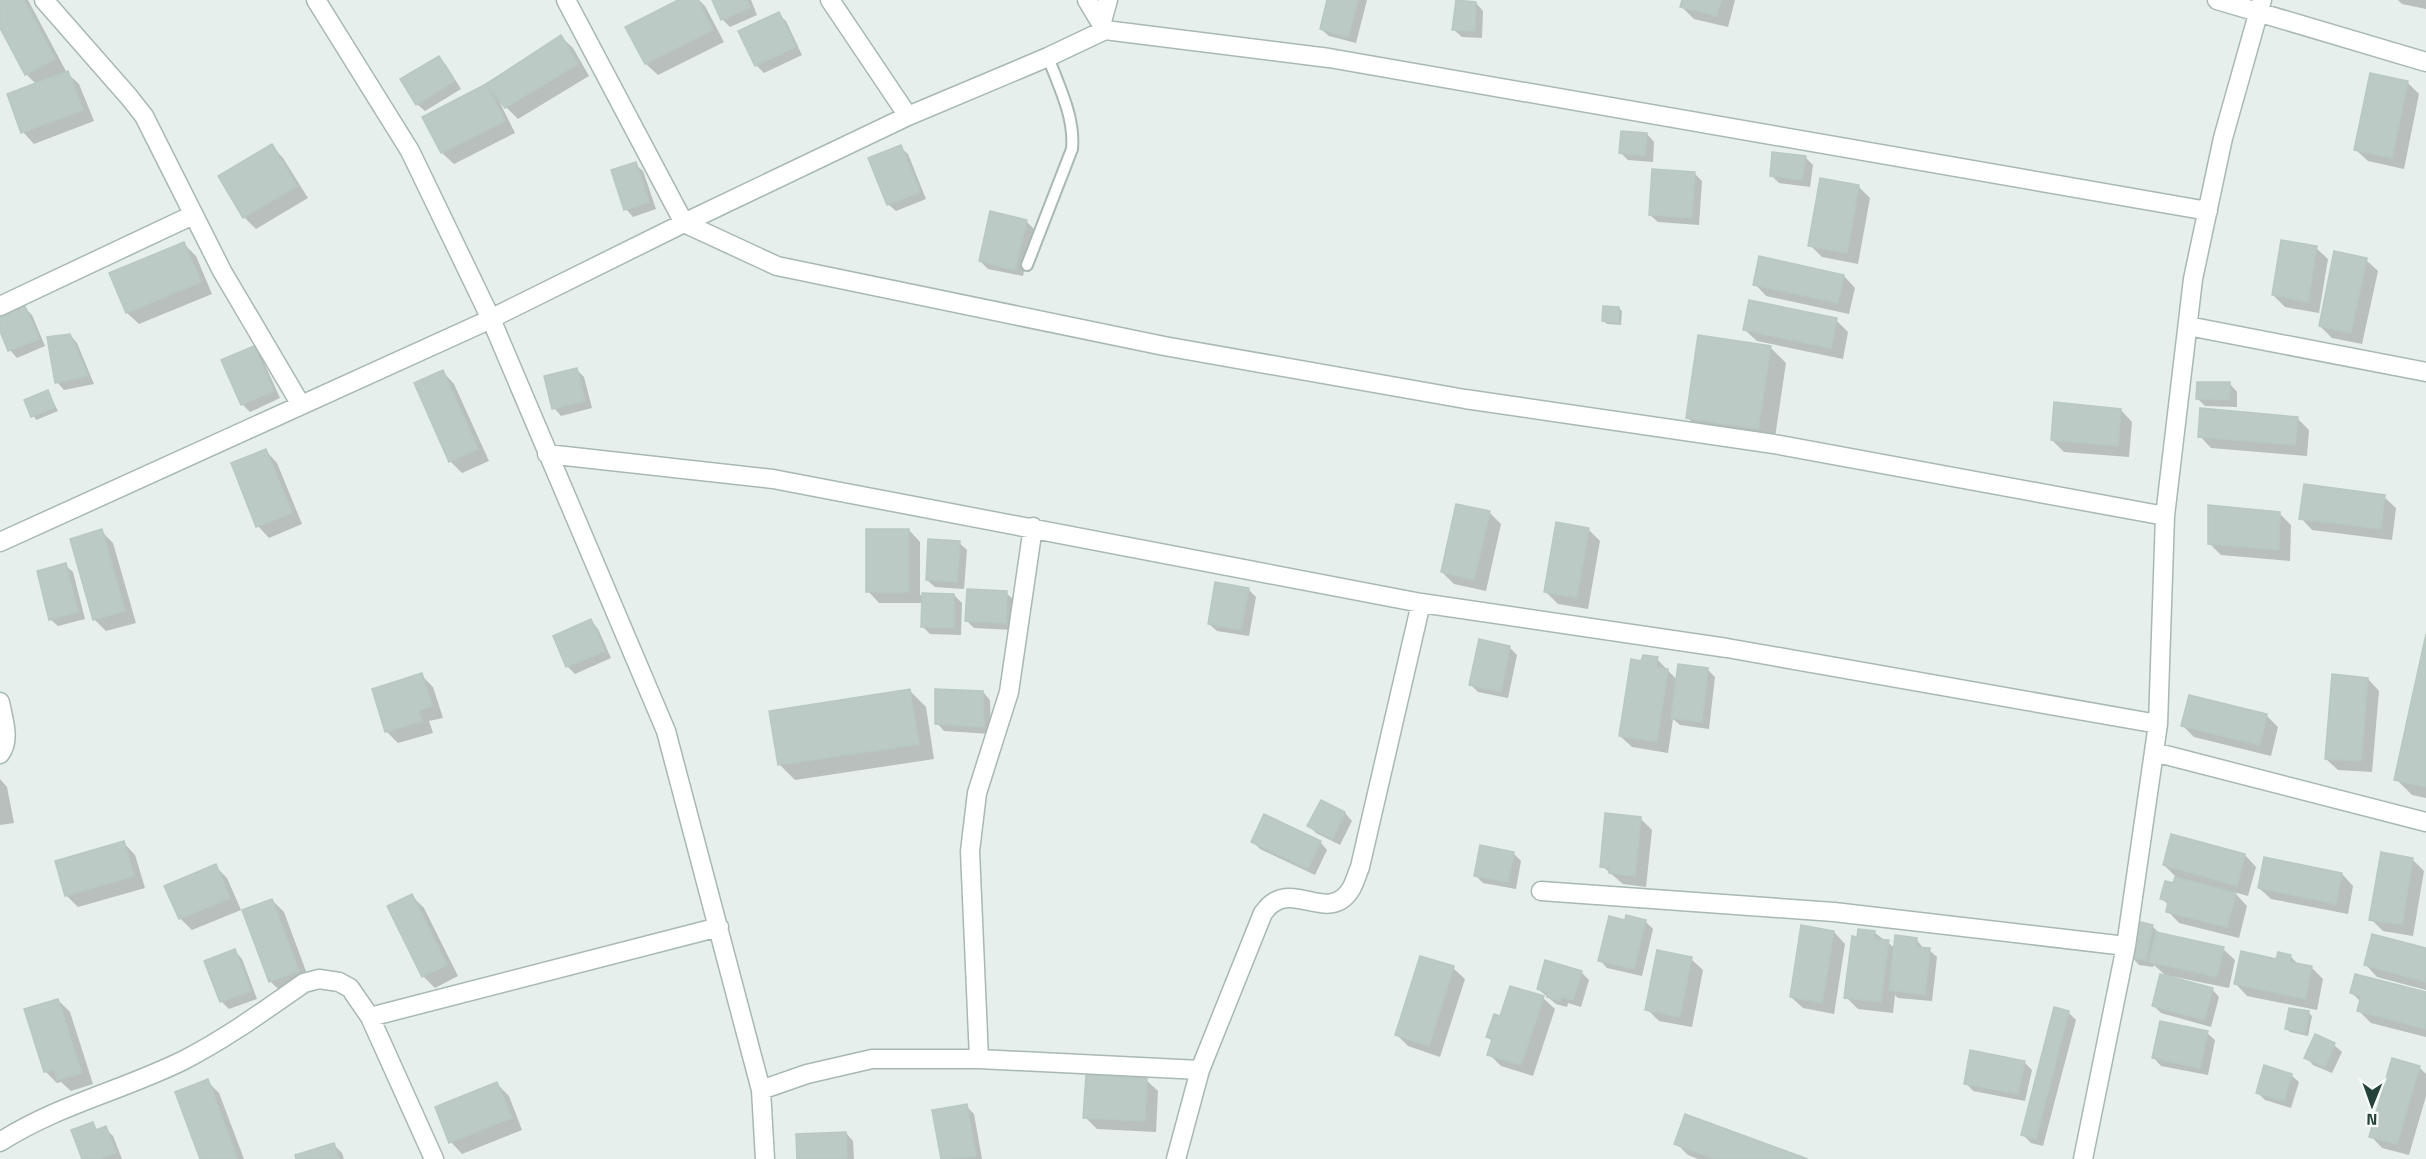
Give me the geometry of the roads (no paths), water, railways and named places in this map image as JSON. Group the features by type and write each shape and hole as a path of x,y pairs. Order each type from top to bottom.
{"street":[{"path":"44,0 144,116 222,271 301,405"},
{"path":"316,0 410,151 491,319 666,731 760,1090 765,1159"},
{"path":"566,0 684,222 777,266 1164,346 1465,399 1774,444 2165,516"},
{"path":"831,0 908,116"},
{"path":"1087,0 1103,28"},
{"path":"1103,28 1108,0"},
{"path":"2217,0 2261,6 2426,62"},
{"path":"2084,1159 2126,946 2158,724 2165,516 2193,279 2223,138 2261,6"},
{"path":"0,542 491,319 684,222 908,116 1048,57 1103,28 1329,58 2208,211"},
{"path":"0,306 193,215"},
{"path":"2188,326 2426,372"},
{"path":"547,454 773,479 1421,603 1727,648 2158,724"},
{"path":"979,1059 970,851 977,793 1009,692 1033,527"},
{"path":"1176,1159 1200,1070 1263,913 1274,902 1290,898 1324,904 1340,902 1351,889 1360,867 1421,603"},
{"path":"0,702 6,739 5,748 0,754"},
{"path":"2154,752 2426,822"},
{"path":"1540,891 1834,912 2126,946"},
{"path":"370,1017 719,927"},
{"path":"0,1142 28,1124 183,1060 227,1036 304,983 319,980 339,982 350,988 370,1017 434,1159"},
{"path":"760,1090 807,1074 872,1059 979,1059 1200,1070"}],"lane":[{"path":"1027,265 1072,149 1071,120 1048,57"}]}
